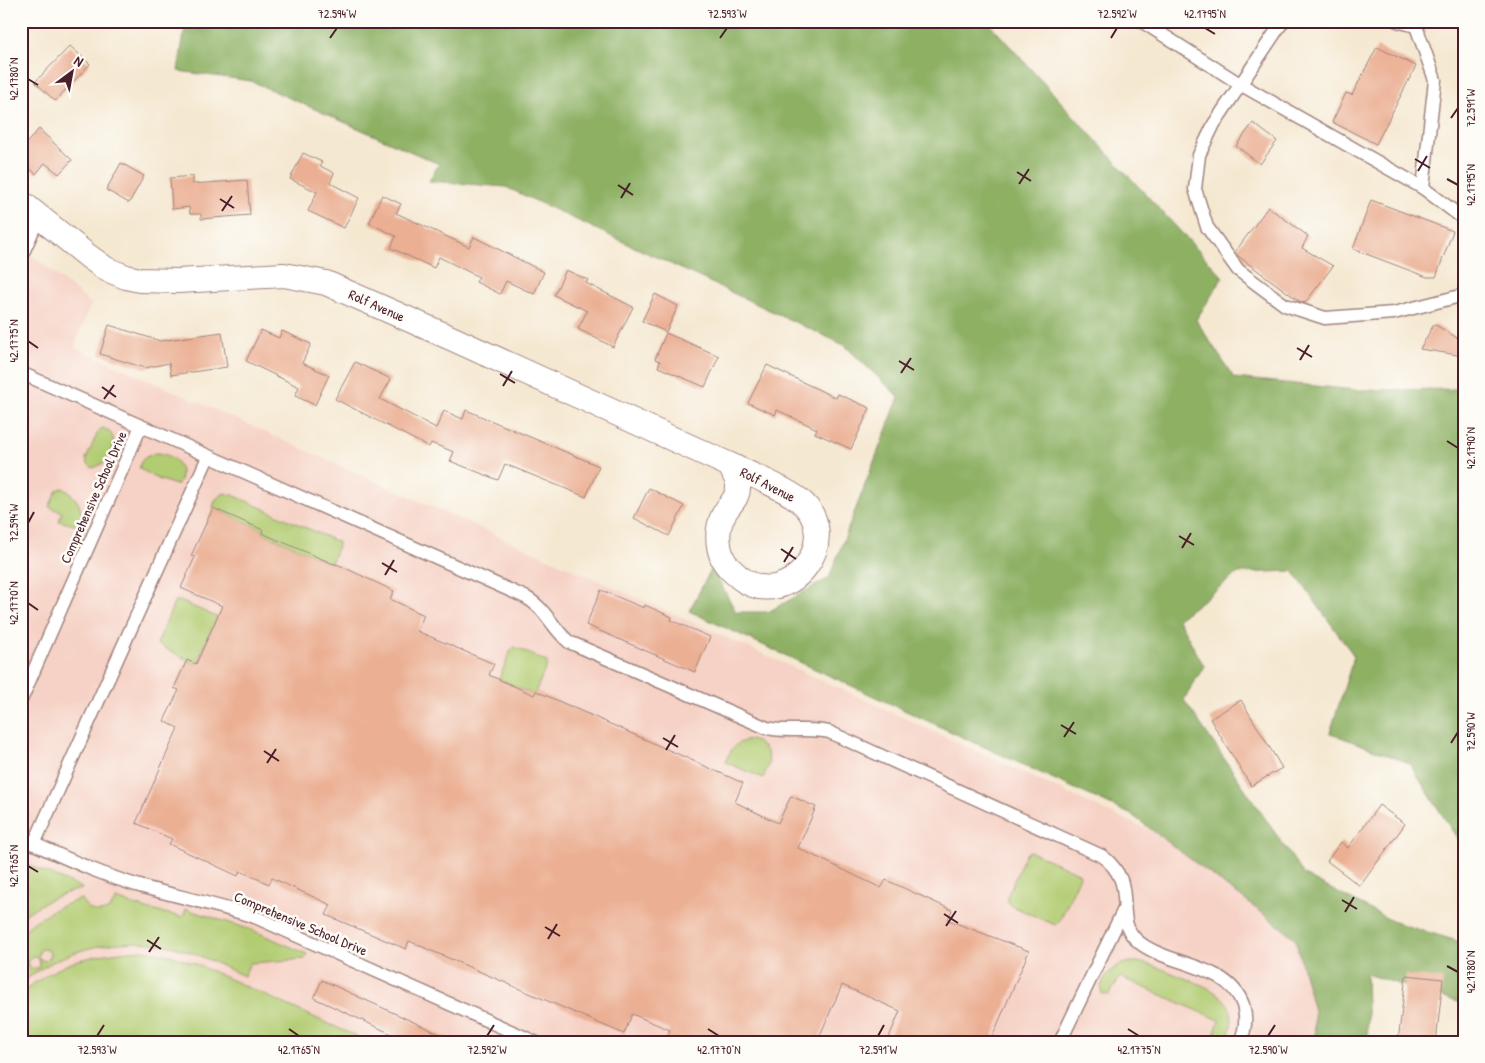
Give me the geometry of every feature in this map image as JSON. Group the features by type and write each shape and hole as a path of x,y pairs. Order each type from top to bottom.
{"street":[{"name":"Rolf Avenue","path":"30,210 94,260 126,277 140,280 178,280 284,275 326,283 433,330 730,465 785,491 799,500 810,511 816,526 817,542 812,558 804,572 791,581 776,586 759,586 744,581 731,571 722,557 718,541 719,525 726,510 735,499 738,486 730,465"}],"lane":[{"path":"1141,21 1240,84 1423,188 1464,220"},
{"path":"1283,21 1214,124 1199,155 1195,189 1207,227 1238,270 1285,305 1325,318 1394,313 1464,295"},
{"path":"1397,21 1416,26 1436,80 1423,188"},
{"path":"21,257 30,210"},
{"name":"Comprehensive School Drive","path":"21,373 141,426 21,700"},
{"path":"141,426 525,596 539,606 560,634 569,642 768,728 790,731 818,729 829,732 1093,851 1110,862 1117,871 1123,889 1124,918 1127,926 1141,944 1156,952 1215,974 1227,982 1234,990 1242,1001 1246,1014 1246,1026 1240,1042"},
{"path":"34,844 208,456"},
{"name":"Comprehensive School Drive","path":"21,838 66,858 142,887 224,906 255,917 535,1042"},
{"path":"1060,1042 1124,908"}],"shaded area":[{"path":"21,247 91,303 74,347 799,670 1117,816 1374,927 1320,1042 21,1042"}],"green space":[{"path":"186,21 987,21 1223,277 1196,320 1234,378 1356,390 1464,389 1464,463 1458,508 1464,530 1464,849 1409,763 1330,733 1354,656 1293,571 1238,573 1178,619 1204,666 1184,700 1304,875 1394,922 1464,943 1464,1004 1366,974 1368,1042 1315,1042 1314,1011 1295,938 1132,815 689,611 712,568 736,612 768,612 829,578 899,397 844,345 506,187 429,181 439,164 251,81 178,71"},
{"path":"102,428 112,436 113,448 105,461 92,468 86,459 98,432"},
{"path":"156,453 168,455 177,462 181,472 178,484 158,479 140,469 142,461"},
{"path":"63,488 79,504 82,515 78,526 59,521 62,512 49,507 57,490"},
{"path":"224,493 233,495 338,542 331,563 263,533 263,530 213,508 215,500"},
{"path":"175,601 180,601 217,617 196,664 157,644"},
{"path":"515,647 547,662 534,695 499,679 511,650"},
{"path":"750,740 757,742 767,751 769,764 763,778 725,762 737,744"},
{"path":"1029,851 1079,873 1080,876 1060,920 1055,925 1007,902 1007,897 1025,855"},
{"path":"21,862 82,889 50,900 21,918"},
{"path":"81,899 86,906 96,912 109,909 116,899 150,910 183,917 186,909 252,930 307,954 305,959 250,963 244,976 175,947 146,943 108,944 88,948 52,962 21,984 21,978 27,977 29,970 26,964 21,964 21,933 57,908","holes":["43,949 50,953 45,961 38,956 40,950","35,956 39,959 40,965 38,968 32,969 27,963 31,957"]},
{"path":"143,950 170,955 196,964 369,1042 21,1042 21,994 35,983 63,966 78,961 125,951"},
{"path":"1138,962 1160,968 1193,981 1215,992 1223,999 1229,1007 1232,1017 1231,1028 1225,1042 1214,1042 1213,1039 1219,1020 1120,977 1109,995 1102,994 1102,984 1111,971 1125,963"}],"building":[{"path":"70,46 90,64 55,101 35,82"},
{"path":"1377,47 1416,66 1376,144 1332,122 1346,93 1352,95"},
{"path":"1253,123 1277,141 1260,164 1236,146"},
{"path":"39,129 72,160 59,174 45,163 36,174 21,161 21,149"},
{"path":"303,153 322,162 320,166 334,173 330,183 359,198 344,228 308,211 317,192 290,179"},
{"path":"121,163 144,176 129,203 106,190"},
{"path":"193,176 193,184 247,180 250,215 201,219 201,214 190,214 189,207 172,209 170,178"},
{"path":"382,195 401,204 396,213 469,247 474,237 544,272 534,294 506,281 500,294 476,282 479,277 439,257 434,268 391,248 396,236 369,223"},
{"path":"1371,200 1453,231 1436,277 1427,277 1353,249"},
{"path":"1268,207 1308,236 1302,248 1333,266 1305,303 1299,301 1235,252"},
{"path":"566,270 588,280 586,283 633,307 613,347 578,329 587,311 554,295"},
{"path":"655,294 678,306 666,332 642,321"},
{"path":"1434,324 1464,342 1464,356 1420,349"},
{"path":"109,325 160,341 222,332 227,367 171,375 169,363 145,368 100,354"},
{"path":"261,330 279,338 282,331 311,344 302,363 329,375 315,405 295,396 299,387 246,361"},
{"path":"666,333 719,356 705,387 658,367 660,361 655,359"},
{"path":"355,362 391,379 380,399 436,428 444,411 463,419 466,410 599,466 586,497 505,464 498,480 450,461 454,452 431,443 429,447 335,399"},
{"path":"767,365 836,398 838,394 870,408 851,449 815,433 817,429 777,410 775,415 748,403"},
{"path":"649,488 684,506 669,536 634,518"},
{"path":"213,508 263,530 262,533 339,565 394,591 390,599 424,615 417,631 494,664 489,675 534,695 536,691 743,783 735,802 778,823 791,796 816,807 798,848 881,888 886,880 952,910 948,920 1029,951 990,1042 887,1042 900,1011 842,985 817,1042 664,1042 670,1030 632,1014 624,1034 409,941 406,949 326,915 331,905 272,878 269,884 240,871 238,876 169,844 172,839 136,823 178,728 164,721 179,690 174,688 187,660 196,664 222,606 181,588 195,557 191,556"},
{"path":"601,590 644,608 645,605 672,617 671,620 710,637 695,672 586,625"},
{"path":"1241,700 1282,768 1251,786 1210,719"},
{"path":"1379,805 1405,824 1360,886 1327,861 1341,842 1348,848"},
{"path":"1406,975 1443,979 1436,1042 1398,1042"},
{"path":"322,980 457,1042 409,1042 314,998"}]}
